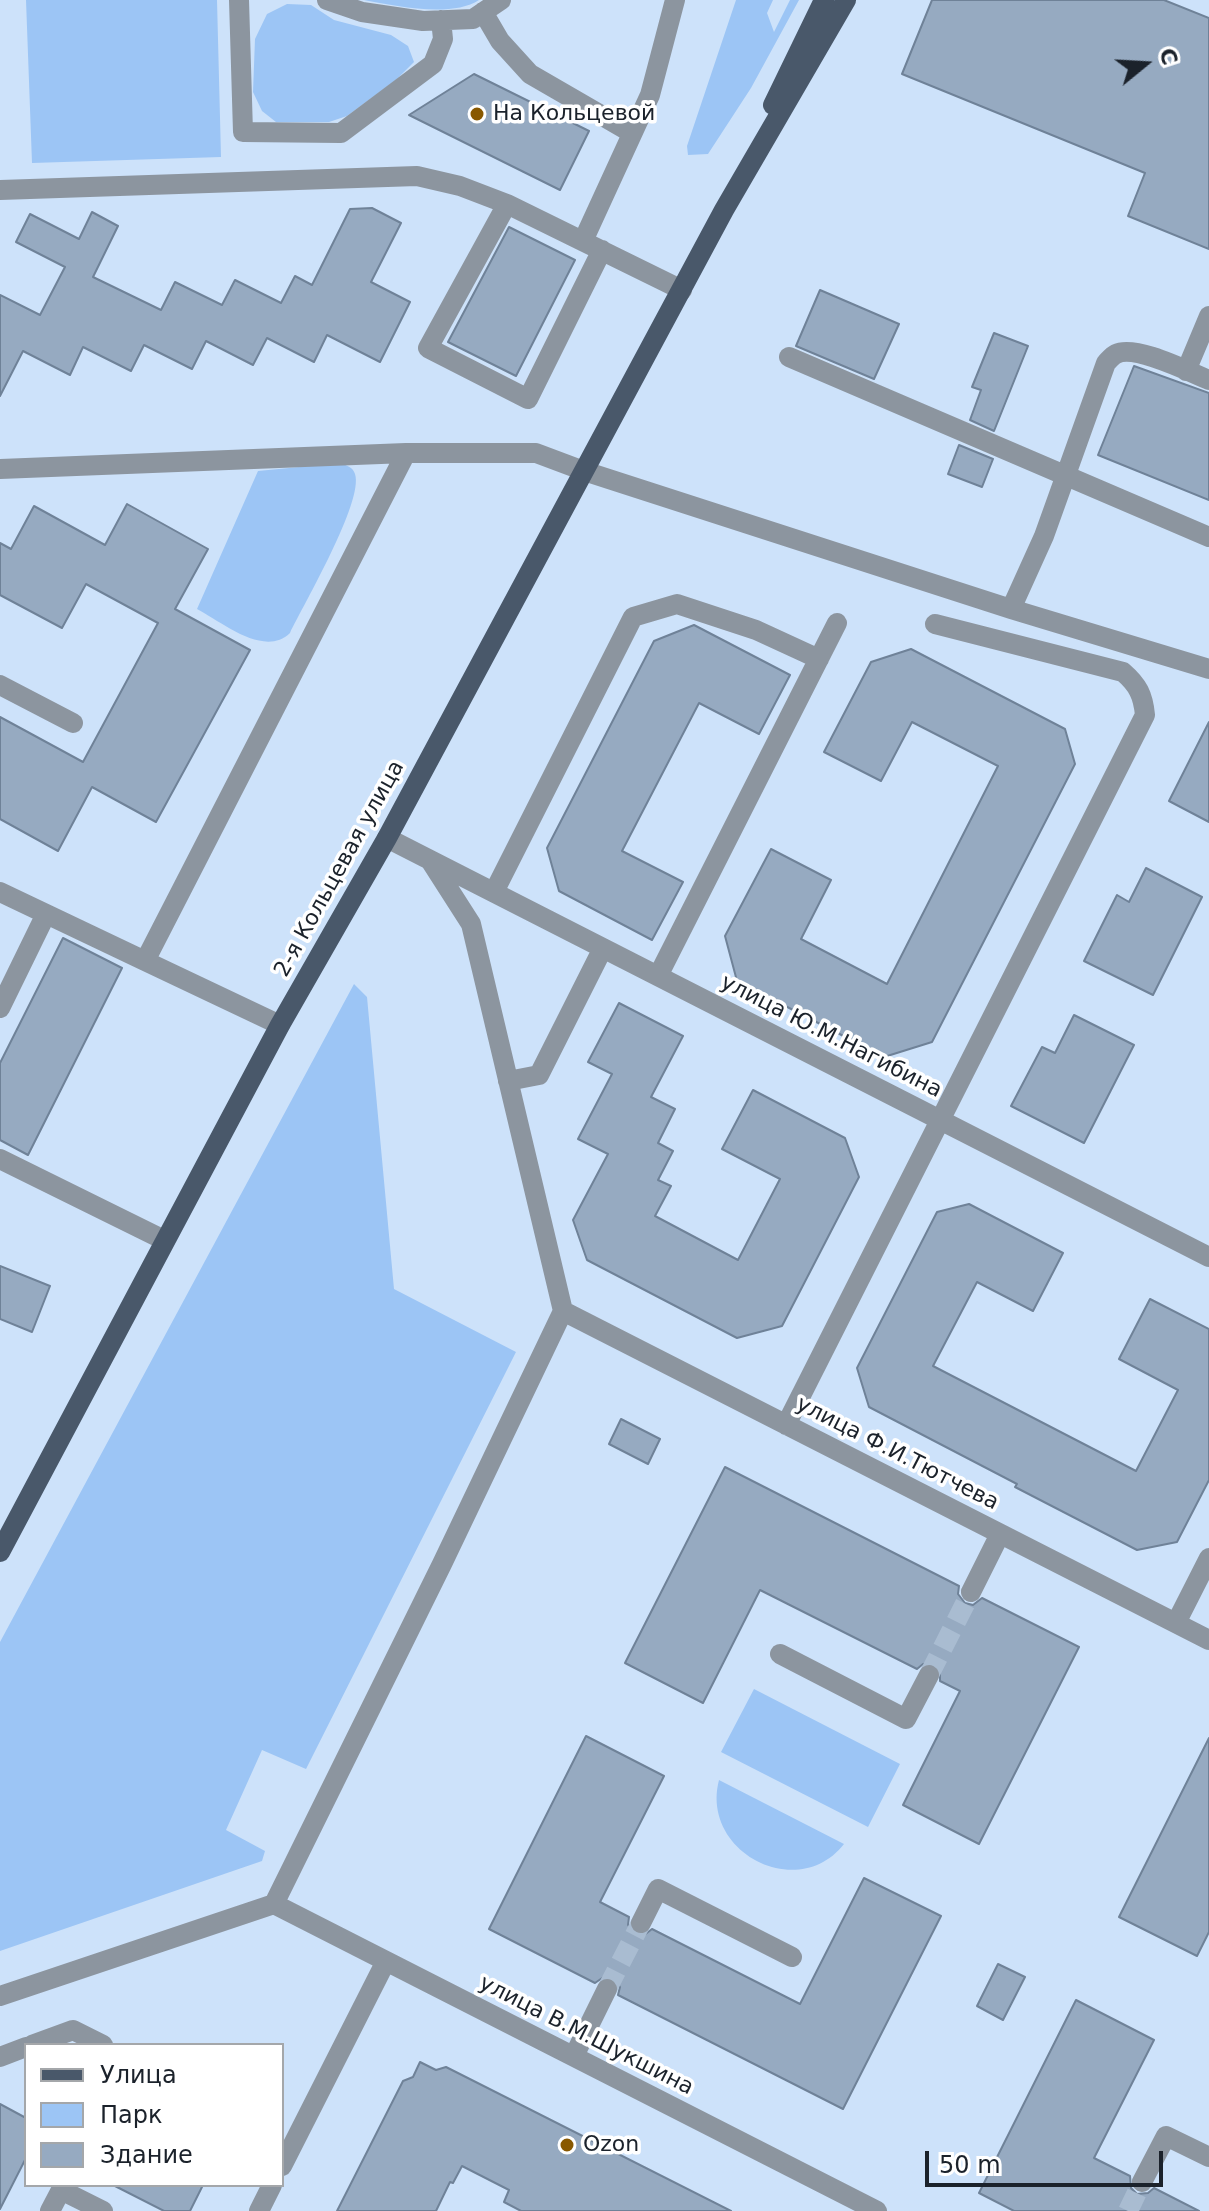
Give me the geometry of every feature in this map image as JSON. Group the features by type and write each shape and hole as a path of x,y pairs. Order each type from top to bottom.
{"main road":[{"name":"2-я Кольцевая улица","path":"0,1550 280,1025 387,838 682,290 724,210 824,0"},
{"name":"2-я Кольцевая улица","path":"724,210 846,0"}],"street":[{"path":"239,0 243,132 341,133 433,64 443,39 441,20"},
{"path":"327,0 362,12 423,21 473,19 492,6 500,41 530,74 632,133"},
{"path":"583,241 650,95 675,0"},
{"path":"0,190 417,176 460,186 507,204 682,290"},
{"path":"507,204 428,348 528,399 602,250"},
{"path":"1186,371 1209,316"},
{"path":"1011,609 1044,536 1106,363 1116,354 1127,352 1145,355 1209,380"},
{"path":"789,357 1209,537"},
{"path":"145,961 406,453"},
{"path":"0,469 406,453 536,453 1011,609 1209,669"},
{"path":"494,892 633,617 677,604 756,630 819,659"},
{"path":"658,976 837,623"},
{"path":"786,1425 1145,715 1143,695 1123,672 935,624"},
{"path":"0,685 73,723"},
{"name":"улица Ю.М.Нагибина","path":"387,838 1209,1257"},
{"path":"0,1996 274,1904 563,1311 471,924 430,860"},
{"path":"0,892 280,1025"},
{"path":"0,1008 45,916"},
{"path":"508,1081 539,1075 603,948"},
{"path":"0,1159 164,1240"},
{"name":"улица Ф.И.Тютчева","path":"563,1311 1209,1640"},
{"path":"971,1592 1000,1534"},
{"path":"1176,1623 1209,1558"},
{"path":"780,1654 906,1719 929,1675"},
{"path":"641,1923 658,1889 792,1957"},
{"name":"улица В.М.Шукшина","path":"274,1904 574,2056 854,2206 877,2211"},
{"path":"288,2139 386,1961"},
{"path":"574,2056 607,1989"},
{"path":"37,2043 73,2030 99,2043"},
{"path":"0,2057 24,2048"},
{"path":"1142,2182 1166,2136 1209,2157"},
{"path":"259,2211 271,2187"},
{"path":"50,2211 61,2190 103,2211"}],"green space":[{"path":"26,0 217,0 221,157 32,163"},
{"path":"364,0 479,0 468,5 439,9"},
{"path":"736,0 773,0 767,13 774,32 790,0 799,0 751,88 708,154 688,155 687,146"},
{"path":"287,4 311,5 334,20 391,35 408,46 414,62 397,79 347,116 329,122 276,122 262,111 253,92 255,39 267,14"},
{"path":"341,463 355,474 351,506 290,633 280,640 256,640 197,609 258,471"},
{"path":"354,984 367,997 394,1289 516,1352 306,1769 262,1750 226,1830 265,1851 262,1861 0,1951 0,1642"},
{"path":"754,1689 900,1764 868,1827 721,1752"},
{"path":"719,1780 844,1844 825,1861 802,1869 779,1869 757,1861 738,1847 724,1829 717,1806"}],"building":[{"path":"932,0 1164,0 1209,18 1209,249 1128,216 1145,173 902,74"},
{"path":"474,74 589,131 560,190 409,115"},
{"path":"372,208 401,223 371,282 410,302 380,362 327,335 314,362 267,338 253,365 206,341 192,369 144,345 131,371 83,347 70,375 23,351 0,396 0,295 40,315 65,267 16,242 30,214 79,239 92,212 118,226 93,277 161,310 175,282 222,305 235,280 281,303 295,276 312,285 350,209"},
{"path":"509,227 575,260 516,376 448,342"},
{"path":"820,290 899,324 874,379 796,346"},
{"path":"994,333 1028,346 994,431 970,420 981,390 972,387"},
{"path":"1134,366 1209,393 1209,500 1098,455"},
{"path":"959,445 993,459 982,487 948,474"},
{"path":"127,504 208,549 175,609 250,650 156,822 92,787 58,851 0,819 0,717 83,762 158,623 86,584 62,628 0,595 0,543 11,549 34,506 105,545"},
{"path":"694,625 790,675 759,734 699,703 622,851 683,882 652,940 559,891 547,848 654,641"},
{"path":"911,649 1065,729 1075,764 932,1042 884,1057 737,981 725,936 771,849 831,880 801,939 887,984 998,766 912,722 881,781 824,752 871,662"},
{"path":"1209,722 1209,822 1169,801"},
{"path":"1146,868 1202,897 1153,995 1084,961 1117,895 1129,902"},
{"path":"63,938 122,968 28,1155 0,1140 0,1063"},
{"path":"619,1003 683,1036 651,1097 675,1109 658,1143 673,1151 658,1180 671,1186 655,1216 738,1260 780,1179 722,1149 753,1090 845,1138 859,1177 782,1326 737,1338 587,1260 573,1220 608,1154 578,1139 612,1074 588,1062"},
{"path":"1074,1015 1134,1045 1084,1143 1011,1106 1042,1047 1055,1053"},
{"path":"969,1204 1063,1253 1033,1311 977,1282 933,1366 1136,1471 1178,1390 1119,1359 1150,1299 1209,1329 1209,1480 1177,1542 1137,1550 869,1407 857,1368 937,1212"},
{"path":"0,1266 50,1286 32,1332 0,1319"},
{"path":"621,1419 660,1439 648,1464 609,1444"},
{"path":"725,1467 959,1586 958,1594 965,1603 973,1605 982,1598 1079,1647 979,1844 903,1805 960,1691 940,1681 940,1669 934,1663 923,1664 917,1669 760,1590 703,1703 625,1663"},
{"path":"586,1736 664,1776 600,1902 629,1917 628,1925 635,1934 643,1936 652,1929 800,2004 864,1878 941,1916 843,2109 618,1995 620,1987 613,1978 605,1976 595,1983 489,1929"},
{"path":"1209,1738 1209,1932 1197,1956 1119,1917"},
{"path":"998,1964 1025,1977 1003,2020 977,2006"},
{"path":"1076,2000 1154,2040 1094,2158 1130,2176 1131,2188 1137,2194 1148,2193 1154,2188 1199,2211 1014,2211 979,2193"},
{"path":"420,2062 436,2070 446,2067 731,2211 521,2211 504,2202 509,2190 462,2166 436,2211 337,2211 403,2081 413,2077"},
{"path":"0,2104 24,2117 24,2162 0,2209"},
{"path":"117,2187 202,2187 190,2211 164,2211"}],"tunnel":[{"path":"929,1675 971,1592"},
{"path":"607,1989 641,1923"},
{"path":"1128,2211 1142,2182"}],"place":[{"name":"На Кольцевой","path":"477,114"},
{"name":"Ozon","path":"567,2145"}]}
